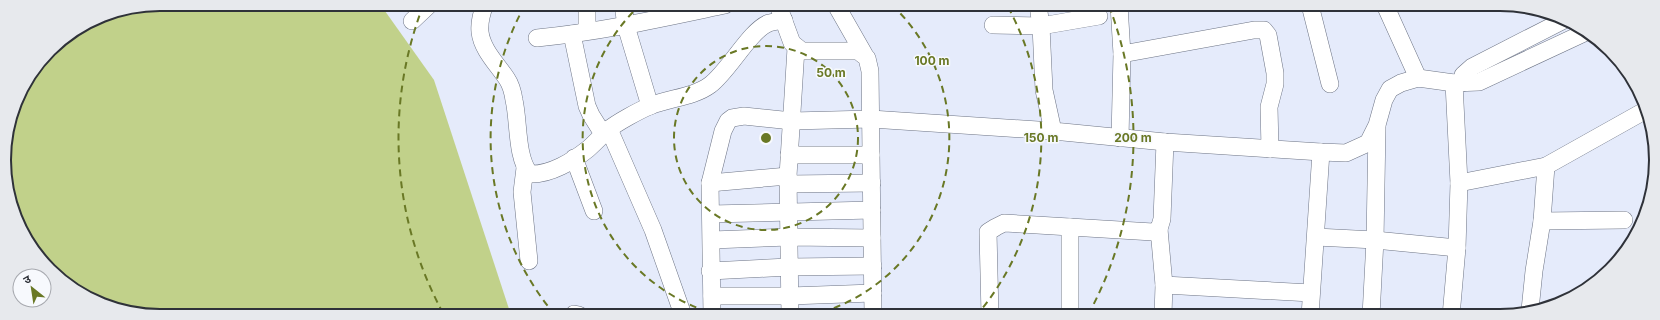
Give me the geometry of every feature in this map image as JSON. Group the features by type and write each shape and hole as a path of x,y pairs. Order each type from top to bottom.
{"street":[{"path":"412,21 423,11"},
{"path":"484,11 480,32 484,43 508,81 512,91 525,168 522,192 529,261"},
{"path":"585,11 580,33 588,106 591,115 606,132 653,230 681,309"},
{"path":"624,11 626,26 650,106"},
{"path":"537,38 626,26 694,11"},
{"path":"839,11 867,58 870,71 873,309"},
{"path":"1039,11 1044,90 1053,131"},
{"path":"1119,11 1122,54 1120,138"},
{"path":"1312,11 1330,84"},
{"path":"1388,11 1418,78"},
{"path":"525,168 530,174 550,171 588,149 606,132 650,106 709,86 720,76 754,34 781,12 792,43 796,48 802,51 858,51 864,54"},
{"path":"993,25 1041,26 1099,16"},
{"path":"1452,309 1457,248 1459,183 1458,83 1472,66 1559,23"},
{"path":"1122,54 1254,30 1264,30 1268,35 1275,73 1274,88 1269,107 1270,149"},
{"path":"712,309 710,272 712,240 710,183 723,131 728,121 732,118 744,116 792,121 871,119 1053,131 1165,142 1346,153 1368,143 1377,126 1384,100 1390,89 1401,83 1418,78 1458,83 1479,82 1580,35"},
{"path":"790,309 788,180 796,48"},
{"path":"1459,183 1546,166 1641,113"},
{"path":"1371,309 1377,126"},
{"path":"1163,309 1164,285 1159,229 1162,219 1165,142"},
{"path":"1311,309 1321,152"},
{"path":"789,155 871,155"},
{"path":"574,158 594,211"},
{"path":"1530,306 1542,221 1546,166"},
{"path":"710,183 788,180 872,183"},
{"path":"711,214 872,210"},
{"path":"1542,221 1624,220"},
{"path":"990,309 988,232 1004,223 1153,232 1159,229"},
{"path":"1070,227 1070,309"},
{"path":"712,240 789,237 872,238"},
{"path":"1316,237 1374,240 1457,248"},
{"path":"710,272 789,267 873,266"},
{"path":"1164,285 1312,293"},
{"path":"712,296 790,296 873,293"}],"green space":[{"path":"150,11 385,11 434,80 509,309 141,308 121,304 103,298 85,289 62,272 36,243 26,226 16,199 11,170 12,141 16,121 22,103 31,85 48,62 77,36 103,22 121,16"}]}
